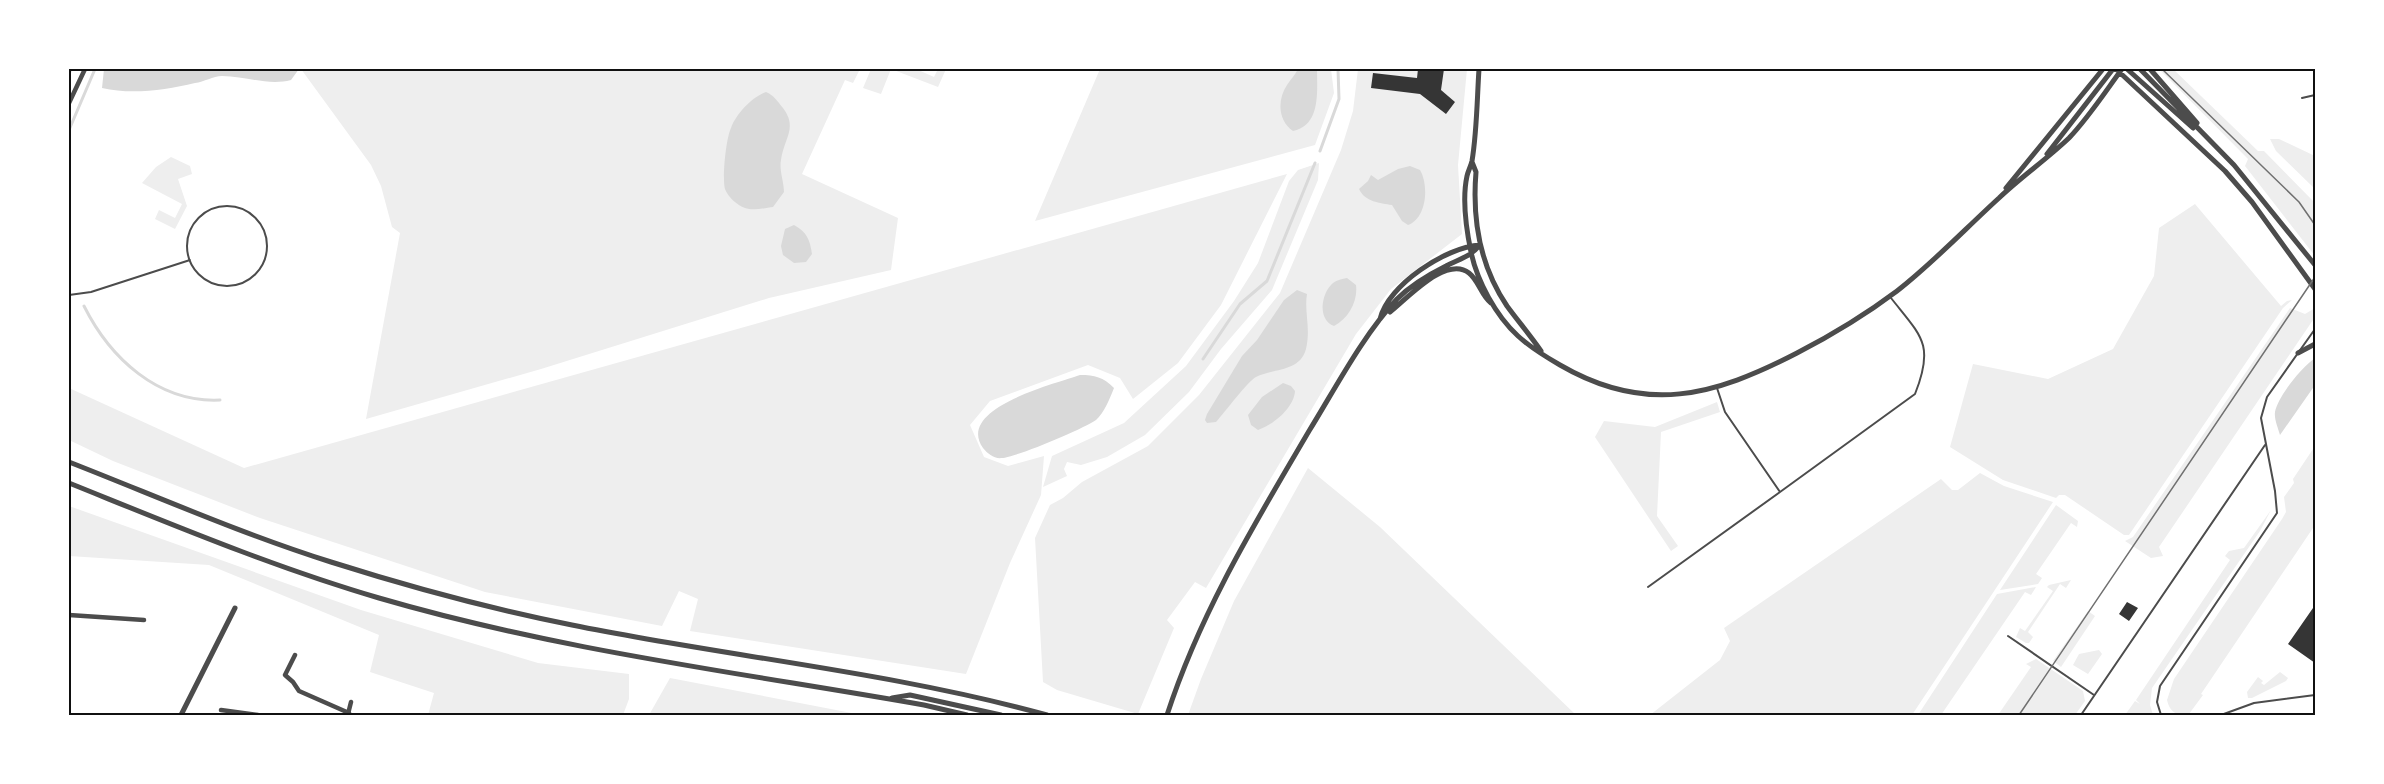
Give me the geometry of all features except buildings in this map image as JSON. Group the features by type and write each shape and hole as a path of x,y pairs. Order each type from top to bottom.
{"street":[{"path":"69,103 84,69"},
{"path":"1479,69 1472,162 1467,177 1465,201 1470,246 1478,274 1496,307 1516,334 1529,346 1599,385 1620,391 1653,396 1717,388 1770,367 1830,336 1890,296 2070,136 2104,95 2118,70 2225,171 2252,202 2315,290"},
{"path":"2000,196 2103,69"},
{"path":"2127,69 2215,146"},
{"path":"2140,69 2259,194 2315,265"},
{"path":"2151,69 2215,146"},
{"path":"1472,162 1476,172 1480,245 1486,267 1499,292 1542,352"},
{"path":"1380,320 1383,308 1406,282 1440,259 1470,246 1480,245"},
{"path":"1167,715 1194,644 1221,585 1337,384 1380,320 1398,299 1418,281 1448,264 1472,255 1480,245"},
{"path":"1380,320 1422,285 1447,270 1456,268 1471,275 1486,298 1496,307"},
{"path":"2298,353 2315,344"},
{"path":"69,462 242,531 330,562 490,607 660,641 900,681 1047,715"},
{"path":"69,483 220,543 378,598 545,639 660,662 888,698 967,715"},
{"path":"181,715 235,608"},
{"path":"69,615 144,620"},
{"path":"294,655 285,675 298,691 348,714 351,702"},
{"path":"888,698 910,695 1001,715"},
{"path":"221,710 258,715"}],"lane":[{"path":"2302,98 2315,95"},
{"path":"232,207 249,213 258,221 266,236 267,254 263,265 251,278 241,284 229,286 212,283 198,273 190,260 188,242 193,227 205,214 217,208 232,207"},
{"path":"69,295 91,292 190,260"},
{"path":"1648,587 1888,416 1915,394 1922,376 1925,360 1924,347 1917,331 1890,296"},
{"path":"2162,715 2157,702 2160,686 2277,513 2261,418 2264,402 2315,329"},
{"path":"1717,388 1725,412 1780,492"},
{"path":"2081,715 2265,445"},
{"path":"2008,636 2094,695"},
{"path":"2221,715 2254,703 2315,695"}],"shaded area":[{"path":"104,69 299,69 291,80 282,82 222,76 172,88 137,91 102,88"},
{"path":"301,69 860,69 853,83 845,80 802,174 898,218 891,270 769,298 541,369 366,419 400,233 392,227 381,186 371,165"},
{"path":"871,69 891,69 881,94 863,88"},
{"path":"891,69 916,69 934,77 938,69 946,69 938,87"},
{"path":"1100,69 1331,69 1334,93 1315,145 1035,221"},
{"path":"1298,69 1317,69 1317,97 1309,122 1293,131 1284,122 1281,104 1284,91"},
{"path":"1358,69 1467,69 1458,165 1462,234 1391,289 1356,334 1206,588 1195,582 1167,620 1174,628 1138,714 1057,690 1043,682 1035,538 1050,505 1063,498 1082,482 1148,446 1199,395 1280,293 1341,150 1353,111"},
{"path":"2159,69 2173,69 2258,151 2264,151 2315,203 2315,256 2245,166 2248,159"},
{"path":"766,92 774,97 783,108 789,121 789,133 781,164 784,192 773,207 748,209 733,200 725,189 726,149 729,133 737,117 750,102"},
{"path":"2270,139 2279,139 2315,156 2315,189 2276,151"},
{"path":"171,157 190,166 192,174 178,179 187,206 175,229 155,219 159,210 175,218 182,204 142,183 156,167"},
{"path":"1319,163 1318,180 1272,290 1221,349 1189,392 1145,435 1107,457 1081,465 1067,462 1064,469 1067,476 1043,487 1052,456 1124,423 1186,366 1234,301 1258,263 1289,181 1298,170"},
{"path":"1410,166 1420,170 1425,192 1423,208 1419,216 1408,225 1402,221 1392,205 1369,199 1359,189 1371,175 1378,180 1398,169"},
{"path":"1287,174 1221,305 1178,363 1133,399 1120,378 1088,365 990,401 970,425 984,457 1008,466 1044,456 1041,495 1010,563 966,674 690,631 698,599 679,591 662,626 485,592 260,518 113,461 69,440 69,388 244,468"},
{"path":"2195,204 2281,306 2292,300 2283,308 2129,535 2124,535 2065,495 2059,495 2056,498 2003,480 1950,447 1973,364 2048,379 2113,349 2154,276 2159,228"},
{"path":"794,225 805,234 810,245 812,254 806,262 794,263 783,255 781,246 785,229"},
{"path":"1347,278 1356,285 1356,297 1348,314 1334,326 1325,318 1324,299 1333,283"},
{"path":"1297,290 1307,294 1308,334 1303,356 1292,366 1256,377 1242,390 1216,422 1207,423 1205,420 1207,414 1242,356 1257,340 1284,300"},
{"path":"2290,308 2305,314 2315,308 2315,317 2159,547 2163,556 2151,558 2125,541 2133,537"},
{"path":"2315,358 2315,385 2280,435 2275,418 2277,405 2291,382"},
{"path":"1080,375 1098,377 1114,388 1096,420 1050,442 1002,458 996,458 983,448 978,434 983,421 995,410 1031,392"},
{"path":"1283,383 1291,386 1295,391 1291,404 1276,420 1258,430 1251,425 1248,415 1262,397"},
{"path":"1717,402 1720,412 1661,432 1657,516 1678,546 1671,551 1595,437 1604,421 1655,427"},
{"path":"2315,446 2315,525 2189,714 2175,713 2167,700 2174,679 2282,519 2286,512 2284,497"},
{"path":"1308,468 1380,527 1576,715 1188,715 1234,601"},
{"path":"1980,473 2004,486 2053,502 1912,715 1650,715 1720,660 1730,641 1724,628 1941,479 1952,490 1958,490"},
{"path":"2056,505 2078,521 2077,527 2071,523 2036,574 2042,578 2038,584 2000,590"},
{"path":"69,506 361,610 538,663 629,674 629,699 623,715 428,715 434,693 370,672 379,635 209,565 69,556"},
{"path":"2271,510 2260,531 2152,688 2150,705 2153,715 2125,715 2135,701 2140,704 2136,700 2230,560 2225,556 2229,551 2244,548"},
{"path":"2071,580 2066,588 2060,584 2028,632 2033,637 2029,643 2016,637 2020,628 2025,631 2053,591 2047,587"},
{"path":"2036,587 2031,595 2025,592 1941,715 1918,715 1997,594"},
{"path":"2088,611 2095,616 2061,667 2053,661"},
{"path":"2099,650 2102,654 2088,674 2073,665 2079,654"},
{"path":"2036,659 2083,691 2085,701 2075,715 1998,715 2031,667 2026,664"},
{"path":"2280,672 2288,678 2286,681 2248,698 2247,692 2258,677 2264,685"},
{"path":"670,678 862,715 649,715"}],"waterway":[{"path":"69,74 71,69"},
{"path":"69,130 95,69"},
{"path":"1320,151 1339,99 1338,69"},
{"path":"1203,359 1240,304 1267,281 1315,163"},
{"path":"84,306 108,343 138,374 176,394 197,399 220,400"}],"tram line":[{"path":"2162,69 2299,202 2315,225"},
{"path":"2019,715 2315,277"}]}
